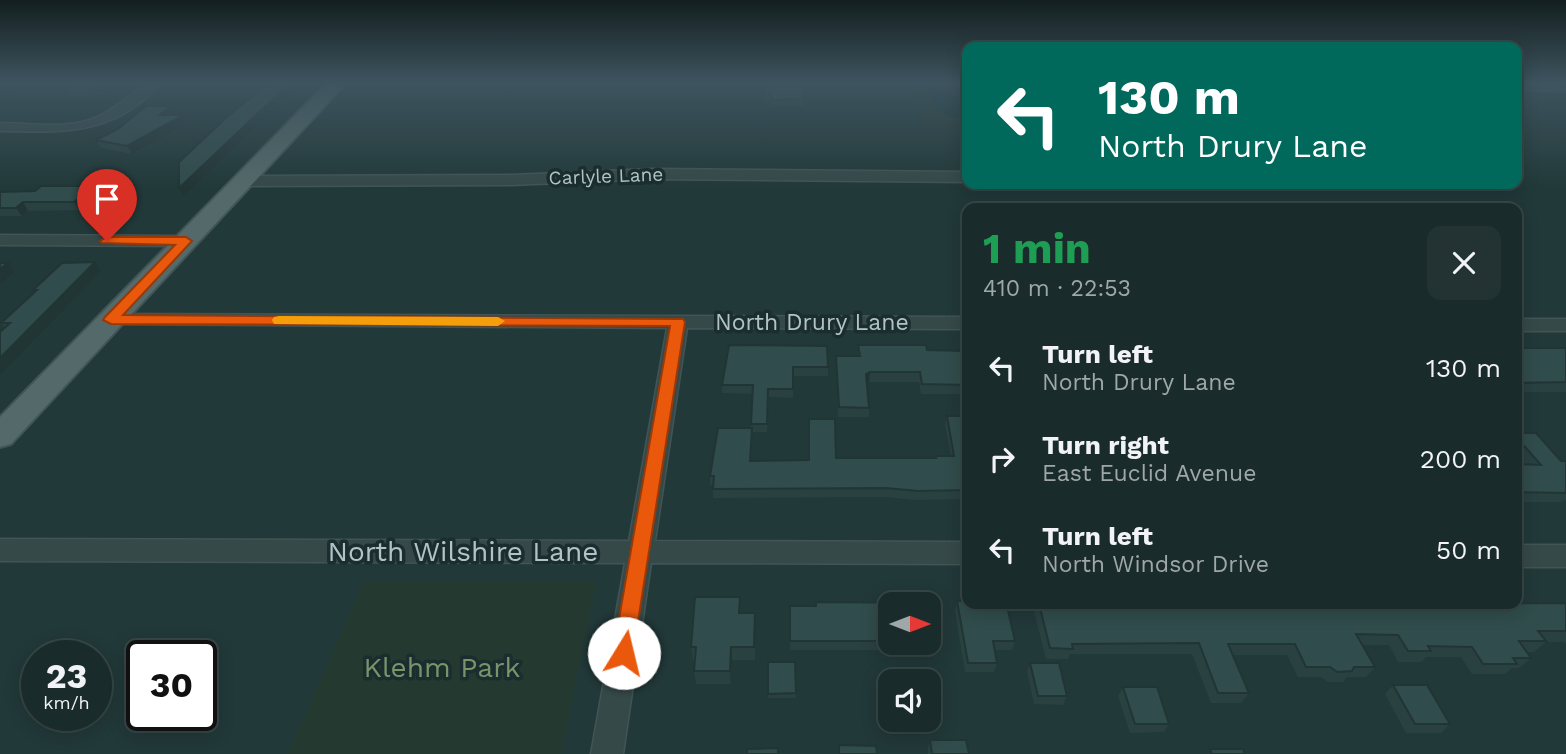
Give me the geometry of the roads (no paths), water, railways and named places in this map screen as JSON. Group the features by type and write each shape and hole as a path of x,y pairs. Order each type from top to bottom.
{"main road":[{"path":"0,436 304,118"}],"street":[{"path":"0,127 67,127 95,123 104,118"},
{"name":"Carlyle Lane","path":"244,181 511,180 652,174 962,177"},
{"path":"0,240 186,241"},
{"name":"North Drury Lane","path":"111,320 962,323"},
{"path":"607,754 678,322"},
{"path":"1522,325 1566,325"},
{"name":"North Wilshire Lane","path":"0,550 962,553"},
{"path":"1522,556 1566,556"}],"park label":[{"name":"Klehm Park","path":"442,667"}]}
